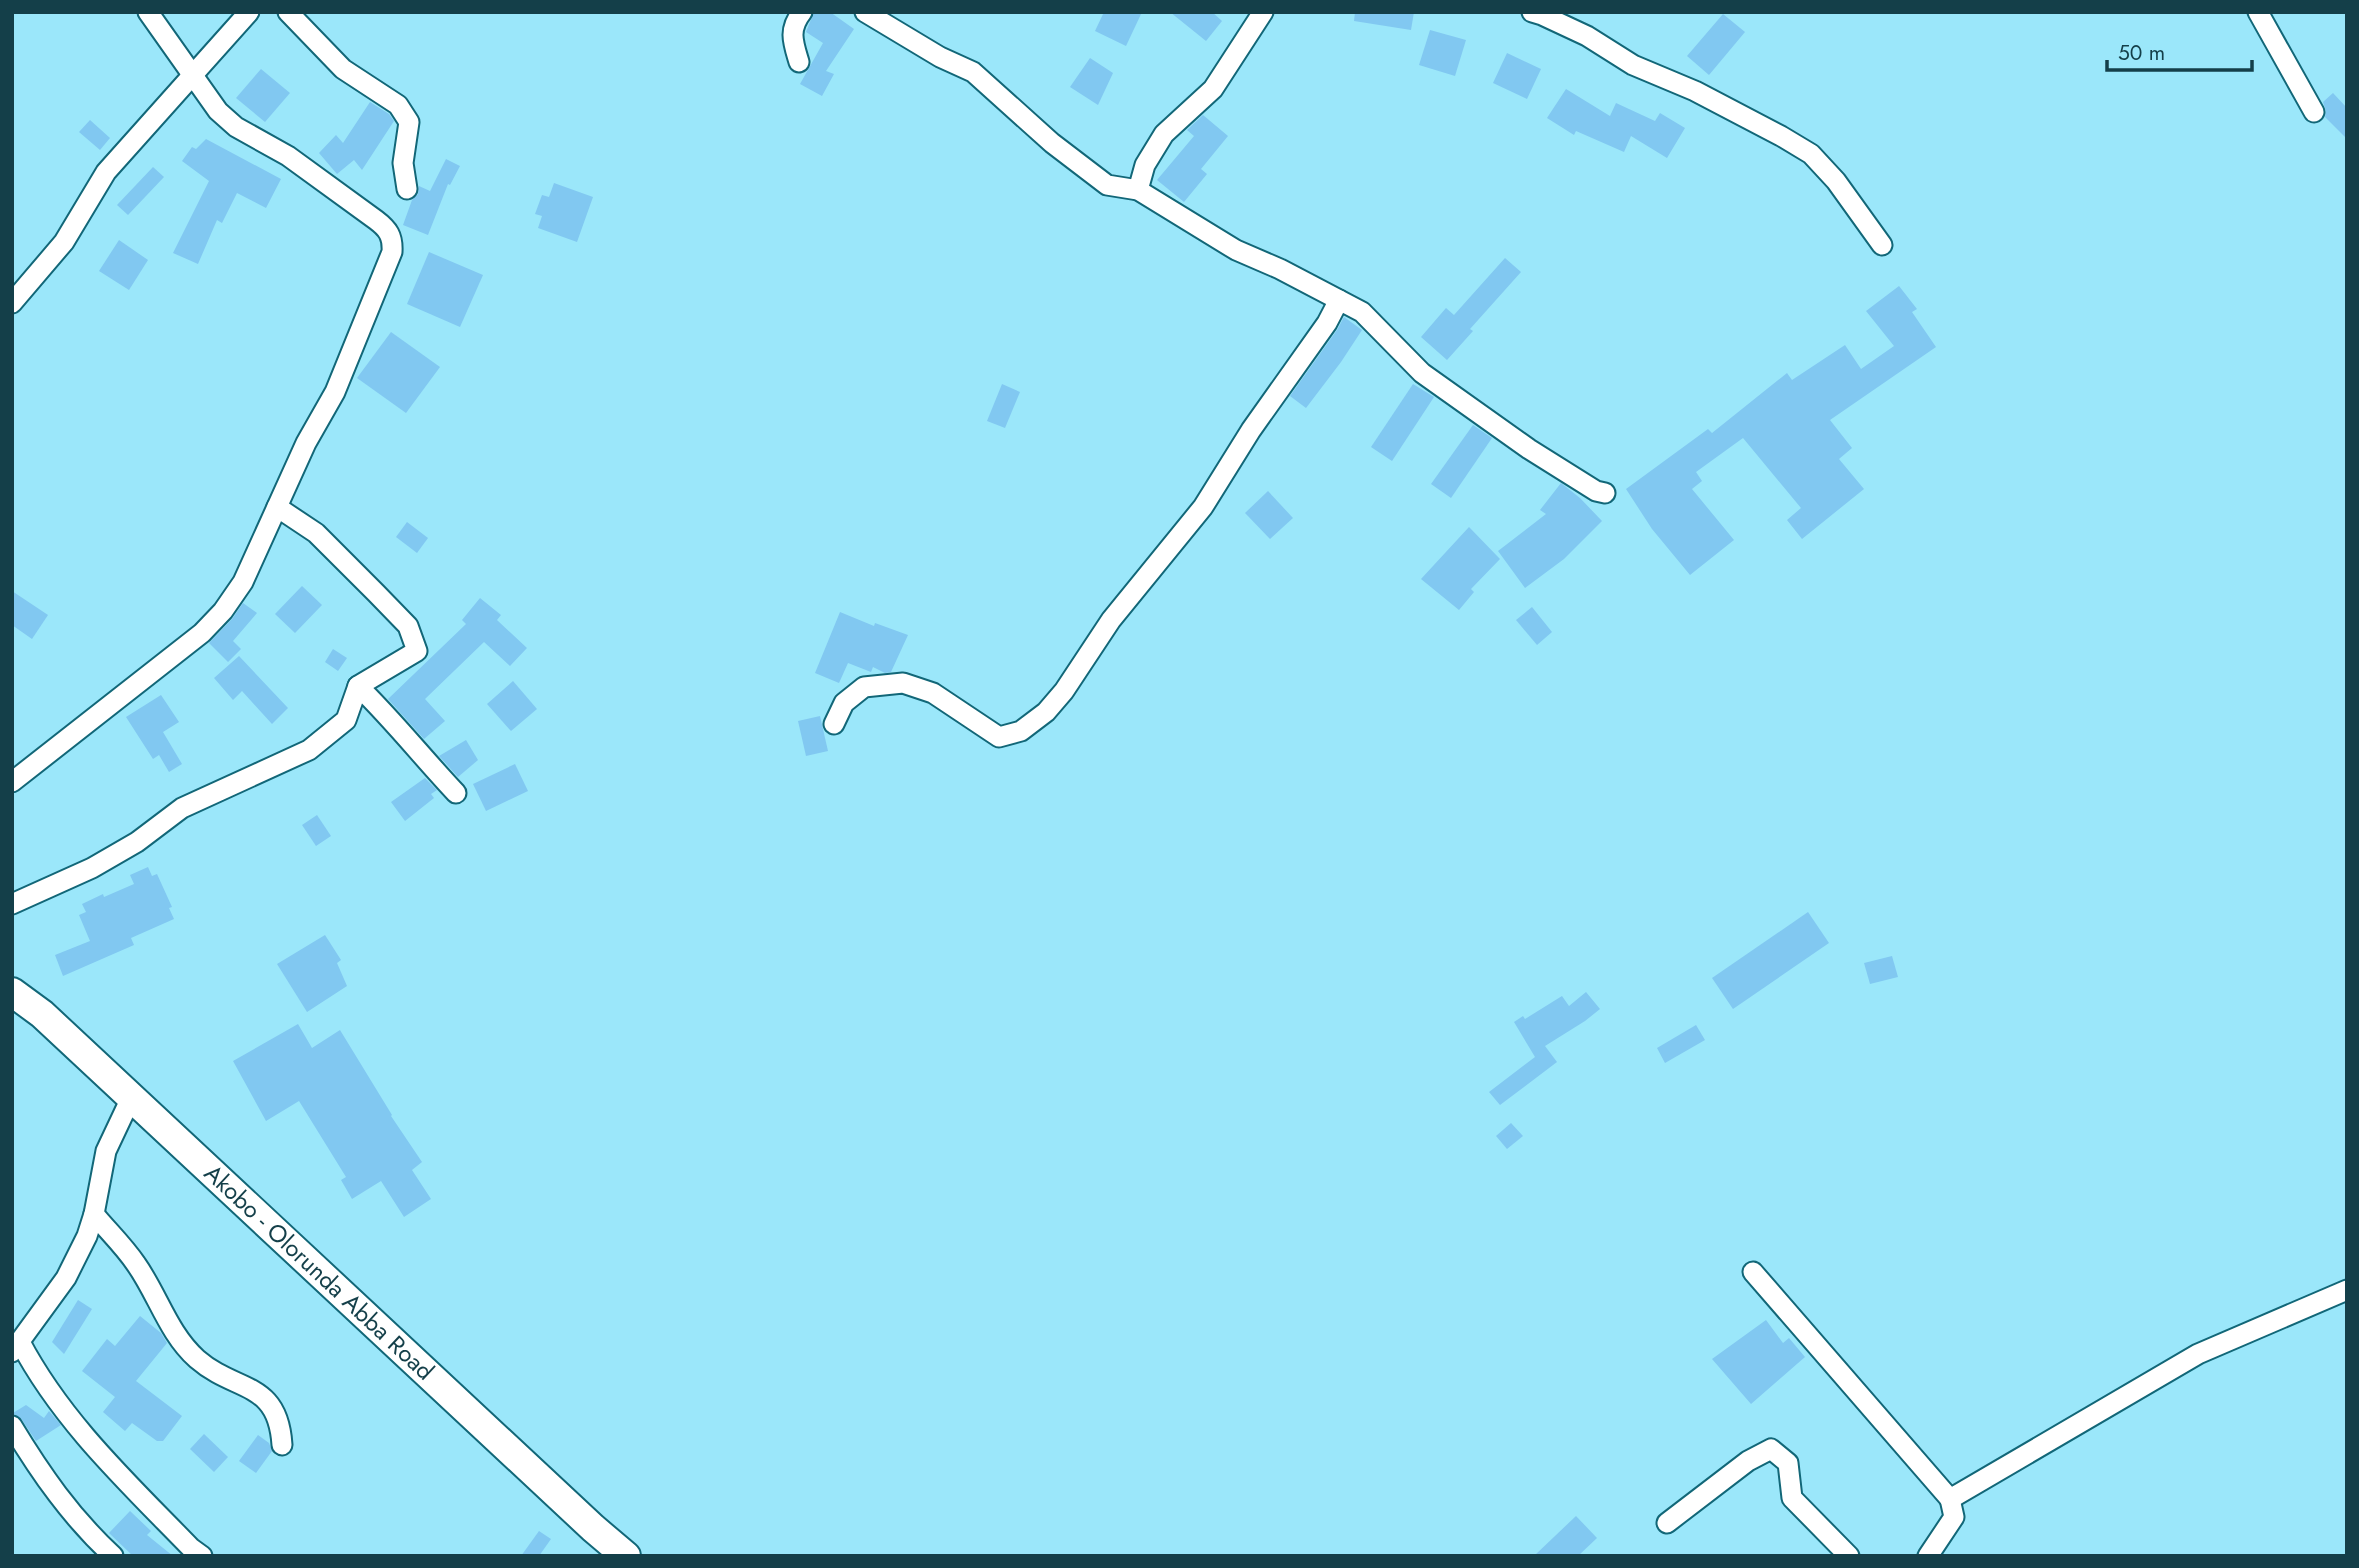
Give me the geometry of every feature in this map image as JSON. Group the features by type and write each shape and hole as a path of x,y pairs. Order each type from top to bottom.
{"main road":[{"name":"Akobo - Olorunda Abba Road","path":"12,992 42,1014 626,1556"}],"street":[{"path":"12,782 202,633 243,582 306,443 335,392 392,252 393,239 386,228 288,156 236,127 218,111 148,12"},
{"path":"12,303 64,242 106,172 249,12"},
{"path":"288,12 343,69 398,106 409,122 404,163 407,189"},
{"path":"799,62 792,38 794,22 802,12"},
{"path":"865,12 940,57 973,72 1052,143 1107,185 1138,190 1236,250 1362,312 1422,373 1529,449 1596,491 1605,493"},
{"path":"1138,190 1144,165 1164,134 1213,89 1263,12"},
{"path":"1532,12 1587,36 1633,65 1695,91 1811,154 1836,181 1882,245"},
{"path":"2259,12 2314,112"},
{"path":"834,724 844,702 864,687 903,683 933,693 999,737 1021,732 1046,712 1064,691 1111,621 1203,507 1232,458 1327,323 1339,300"},
{"path":"12,904 92,868 137,842 182,808 309,750 346,720 358,687 417,651 408,626 316,533 277,507"},
{"path":"358,687 385,712 424,760 456,793"},
{"path":"131,1098 106,1151 87,1236 66,1278 16,1347 97,1450 191,1548 202,1556"},
{"path":"94,1214 136,1264 166,1318 198,1360 259,1393 270,1403 281,1427 282,1445"},
{"path":"1753,1272 1950,1499 1954,1517 1928,1556"},
{"path":"1950,1499 2198,1354 2347,1290"},
{"path":"12,1426 39,1472 72,1513 113,1556"},
{"path":"1667,1523 1748,1461 1771,1449 1788,1463 1792,1498 1849,1556"}],"building":[{"path":"814,12 830,12 854,29 826,71 834,74 822,96 800,84 823,43 806,32"},
{"path":"1104,12 1142,12 1126,46 1095,31"},
{"path":"1170,12 1212,12 1222,21 1206,41"},
{"path":"1355,12 1414,12 1411,30 1354,21"},
{"path":"1723,14 1745,32 1709,75 1687,56"},
{"path":"1430,30 1466,40 1455,76 1419,65"},
{"path":"1507,53 1541,69 1527,99 1493,83"},
{"path":"1090,58 1113,73 1098,105 1070,87"},
{"path":"261,69 290,93 265,122 236,98"},
{"path":"1566,89 1610,116 1616,103 1655,121 1660,113 1685,128 1667,158 1631,136 1624,152 1576,131 1574,135 1547,118"},
{"path":"2333,93 2347,108 2347,139 2325,117 2323,102"},
{"path":"370,102 389,114 394,121 362,170 354,160 337,174 319,153 336,135 343,143"},
{"path":"1203,115 1228,136 1201,169 1207,174 1184,202 1157,180 1194,136 1187,130"},
{"path":"90,120 110,138 100,150 79,132"},
{"path":"206,139 281,179 266,208 237,193 222,223 217,220 198,264 173,253 209,181 182,161 192,147 196,149"},
{"path":"446,159 460,166 450,185 448,184 428,235 403,225 412,200 418,194 419,186 430,191"},
{"path":"153,167 164,177 128,215 117,205"},
{"path":"554,183 593,197 577,242 538,228 542,216 535,214 542,195 549,197"},
{"path":"119,240 148,260 129,290 99,271"},
{"path":"429,252 483,275 460,327 407,304"},
{"path":"1505,258 1521,272 1470,329 1473,331 1447,360 1421,337 1446,308 1454,315"},
{"path":"1899,286 1917,309 1912,312 1936,347 1830,420 1852,448 1839,459 1864,489 1802,539 1787,520 1801,508 1743,438 1696,472 1702,481 1692,489 1734,540 1690,575 1652,529 1626,489 1708,429 1712,433 1787,373 1792,380 1845,345 1861,369 1894,346 1866,311"},
{"path":"1344,317 1362,330 1306,408 1290,396"},
{"path":"391,332 440,367 406,413 357,378"},
{"path":"1002,384 1020,392 1005,428 987,421"},
{"path":"1413,384 1434,397 1392,461 1371,447"},
{"path":"1473,425 1492,438 1451,498 1431,484"},
{"path":"1561,483 1602,521 1564,559 1525,588 1498,551 1546,514 1540,510"},
{"path":"1268,491 1293,518 1270,539 1245,513"},
{"path":"407,522 428,538 417,553 396,537"},
{"path":"1469,527 1500,559 1471,589 1474,592 1459,610 1421,579"},
{"path":"302,586 322,605 295,633 275,614"},
{"path":"12,591 48,615 32,639 12,625"},
{"path":"480,598 501,615 497,620 527,648 510,666 484,642 425,699 445,721 424,739 388,699 466,624 462,620"},
{"path":"243,603 257,613 233,641 241,649 228,662 209,643"},
{"path":"1532,607 1552,632 1537,645 1516,620"},
{"path":"840,612 874,626 875,623 908,635 891,672 885,673 873,667 871,672 848,663 839,683 815,673"},
{"path":"333,649 347,658 338,671 325,662"},
{"path":"239,656 288,708 272,724 242,691 233,700 214,678"},
{"path":"513,681 537,709 511,731 487,704"},
{"path":"161,695 179,722 163,732 182,764 169,772 159,755 153,759 126,717"},
{"path":"820,716 828,751 806,756 798,721"},
{"path":"466,740 478,760 458,777 439,756"},
{"path":"515,764 528,791 486,811 473,784"},
{"path":"425,778 437,790 431,794 434,798 405,821 391,802"},
{"path":"317,815 331,836 316,846 302,825"},
{"path":"148,867 152,876 157,874 172,907 169,908 174,919 131,938 134,945 63,976 55,955 90,941 79,915 86,912 82,904 134,884 130,875"},
{"path":"1808,912 1829,943 1733,1009 1712,978"},
{"path":"325,935 341,960 337,963 347,986 307,1012 277,964"},
{"path":"1892,956 1898,977 1870,984 1864,963"},
{"path":"1586,992 1600,1009 1545,1046 1557,1062 1500,1105 1489,1092 1535,1057 1514,1022 1523,1016 1525,1019 1562,996 1569,1006"},
{"path":"298,1024 312,1048 340,1030 422,1162 412,1170 431,1199 404,1217 381,1181 352,1199 341,1180 346,1177 299,1101 266,1121 233,1061"},
{"path":"1696,1025 1705,1040 1665,1063 1657,1048"},
{"path":"1511,1123 1523,1136 1507,1149 1496,1136"},
{"path":"78,1300 92,1309 64,1354 52,1342"},
{"path":"140,1316 161,1333 167,1343 136,1381 182,1416 163,1441 157,1441 132,1423 125,1431 103,1412 115,1397 82,1371 107,1339 115,1346"},
{"path":"1766,1320 1783,1343 1789,1338 1805,1357 1751,1404 1712,1359"},
{"path":"26,1405 44,1418 49,1411 61,1425 36,1441 22,1420 13,1413"},
{"path":"204,1434 228,1457 214,1472 190,1449"},
{"path":"258,1435 269,1443 272,1451 256,1473 239,1461"},
{"path":"130,1511 151,1531 147,1535 173,1556 133,1556 109,1533"},
{"path":"1576,1516 1597,1538 1578,1556 1534,1556"},
{"path":"539,1531 551,1539 539,1556 521,1556"}]}
